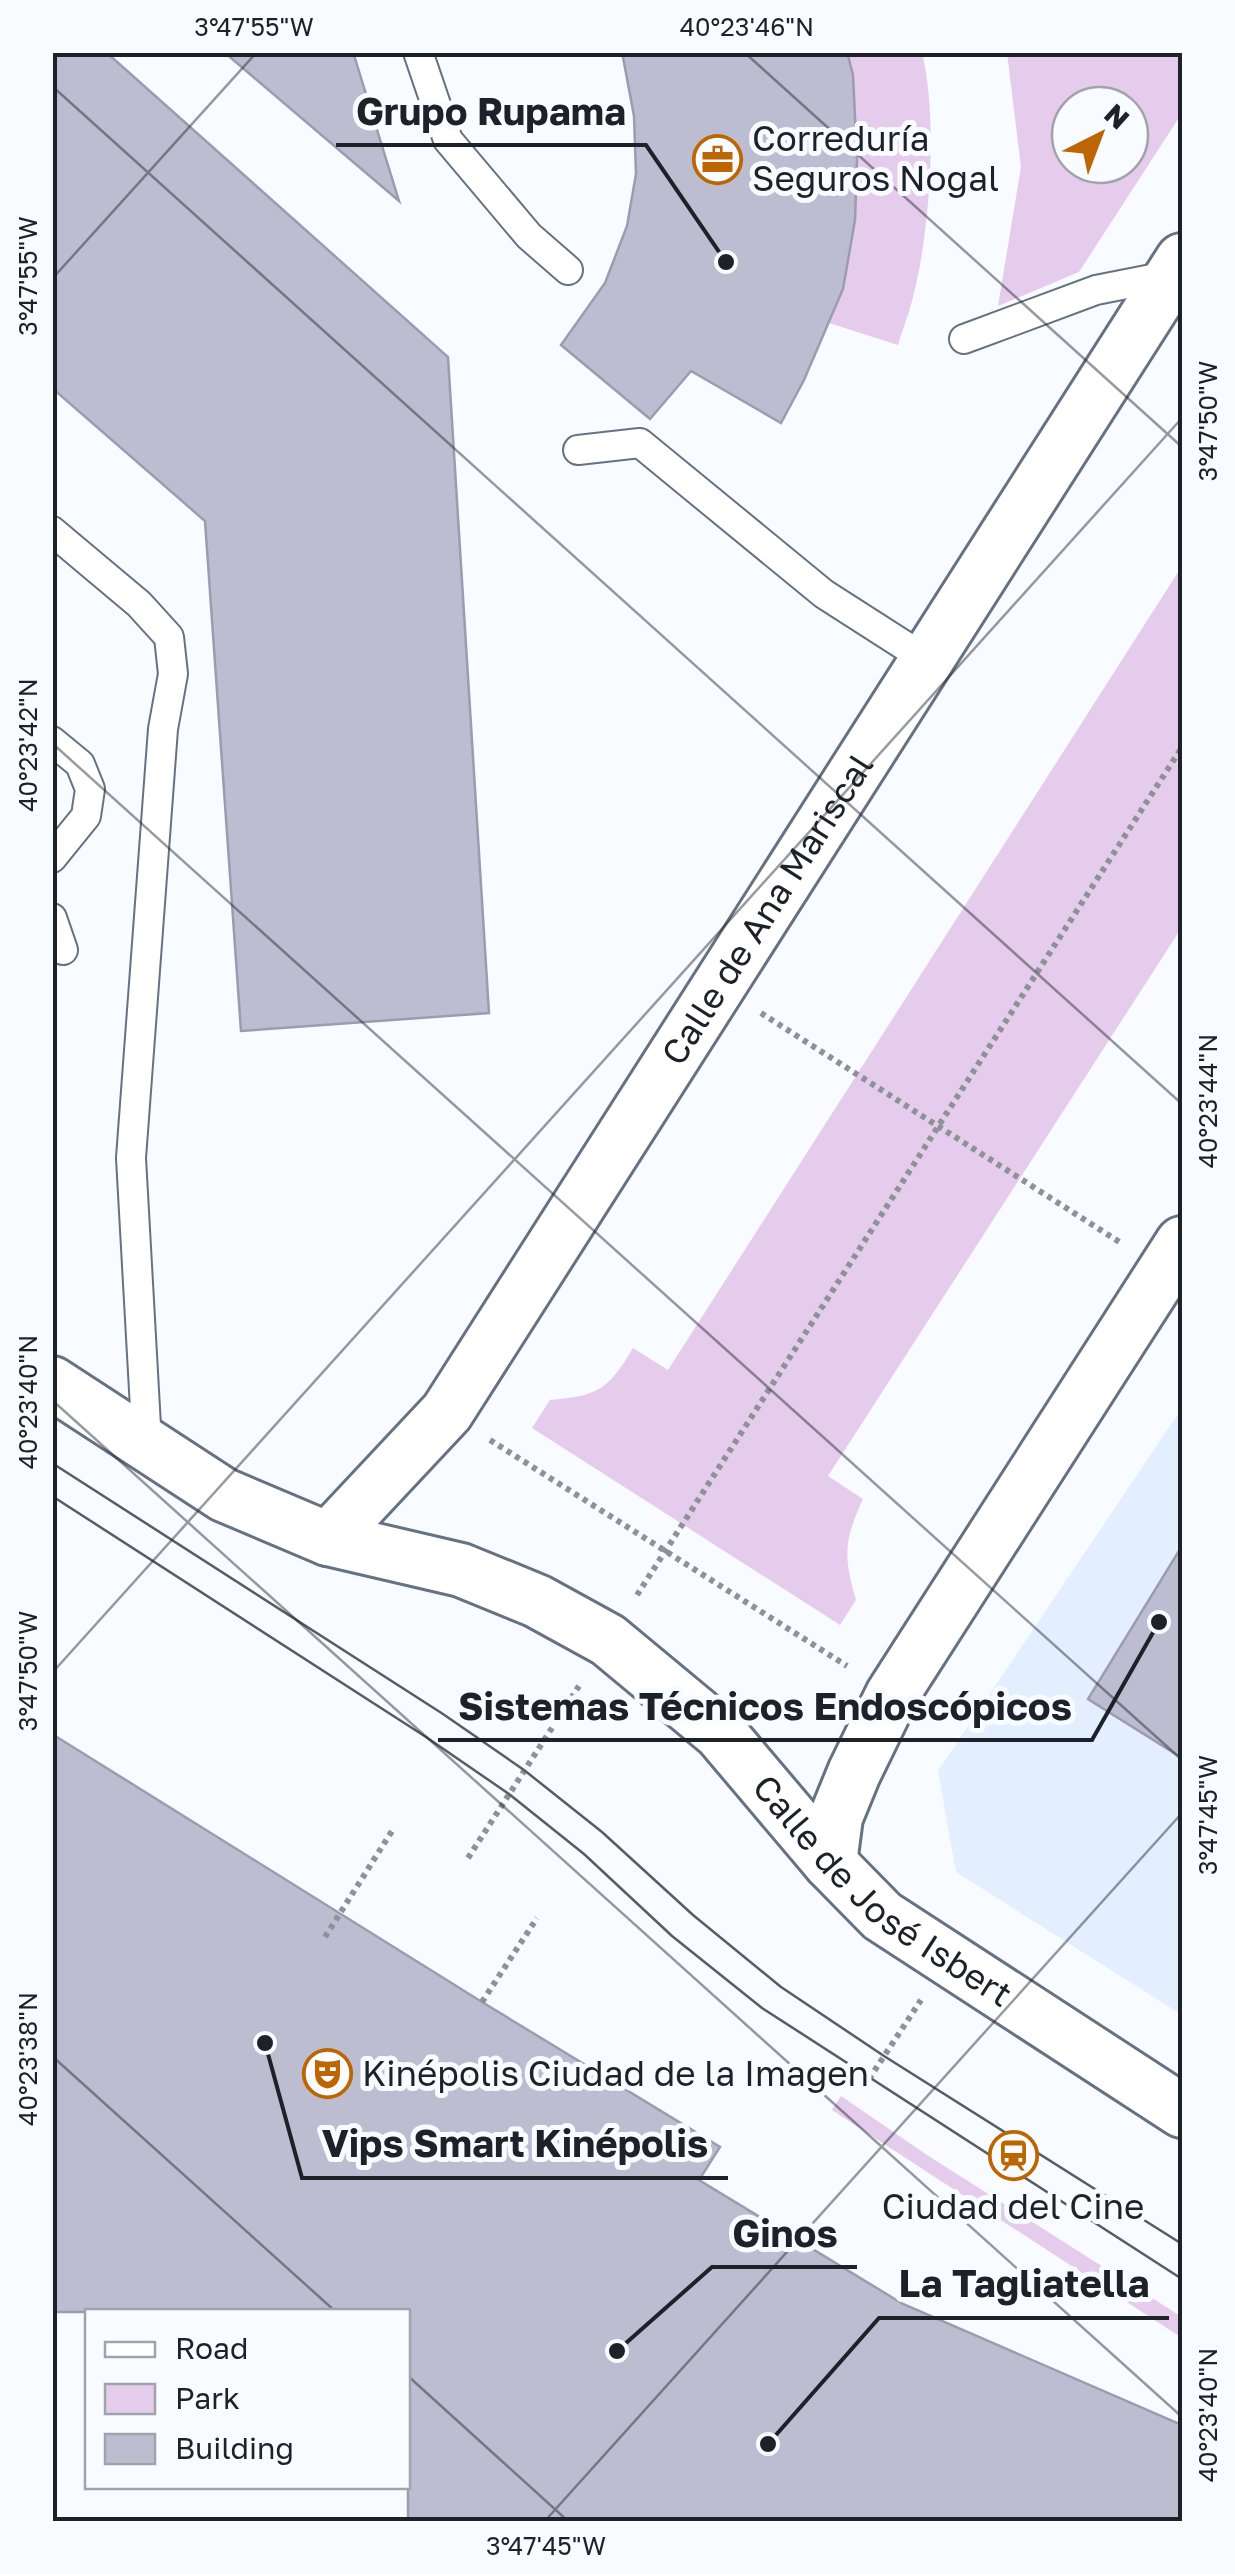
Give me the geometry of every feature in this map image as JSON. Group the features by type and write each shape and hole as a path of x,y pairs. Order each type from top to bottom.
{"street":[{"name":"Calle de Ana Mariscal","path":"328,1540 447,1412 1178,267"},
{"path":"830,1864 836,1817 892,1695 1173,1257"},
{"name":"Calle de José Isbert","path":"52,1383 224,1495 328,1540 461,1570 537,1601 608,1640 720,1732 830,1864 882,1916 1182,2110"}],"lane":[{"path":"418,52 448,140 529,236 568,270"},
{"path":"964,339 1096,290 1178,267"},
{"path":"578,450 640,443 824,594 927,660"},
{"path":"52,531 139,604 169,637 173,674 164,729 130,1158 147,1444"},
{"path":"52,741 80,764 90,789 86,816 52,858"},
{"path":"52,918 63,950"}],"path":[{"path":"468,1858 1182,747"},
{"path":"719,986 938,1127 1173,1257"},
{"path":"447,1412 892,1695"},
{"path":"326,1937 392,1831"},
{"path":"482,2002 537,1918"},
{"path":"869,2079 947,1960"}],"shaded area":[{"path":"1182,1408 1182,2015 956,1872 938,1771"}],"green space":[{"path":"847,53 922,53 927,79 931,140 928,206 920,267 898,345 829,323 845,274 856,199 856,122"},
{"path":"1007,53 1182,53 1182,113 1150,162 1150,85 1050,85 1050,185 1135,185 1079,272 998,306 1021,167"},
{"path":"1182,566 1182,927 828,1476 863,1499 848,1548 856,1600 840,1625 532,1428 550,1400 591,1393 608,1382 633,1348 668,1370"},
{"path":"841,2096 1182,2317 1182,2338 832,2110"}],"building":[{"path":"52,52 106,52 448,357 489,1013 241,1031 205,521 52,388"},
{"path":"224,52 353,52 399,201"},
{"path":"622,52 847,52 853,75 857,160 855,220 843,289 781,423 691,371 650,419 561,345 605,283 627,226 636,174 634,116"},
{"path":"1182,1546 1182,1758 1088,1699"},
{"name":"Kinépolis Ciudad de la Imagen","path":"52,1734 720,2147 699,2180 903,2304 1182,2425 1182,2522 408,2522 410,2309 52,2312"}],"tram line":[{"path":"52,1463 524,1770 781,1987 1182,2244"},
{"path":"52,1496 509,1794 584,1854 672,1936 762,2008 1182,2279"}],"place":[{"name":"Correduría Seguros Nogal","path":"717,159"},
{"name":"Grupo Rupama","path":"726,262"},
{"name":"Sistemas Técnicos Endoscópicos","path":"1159,1622"},
{"name":"Vips Smart Kinépolis","path":"265,2043"},
{"name":"Kinépolis Ciudad de la Imagen","path":"327,2074"},
{"name":"Ciudad del Cine","path":"1013,2155"},
{"name":"Ginos","path":"617,2351"},
{"name":"La Tagliatella","path":"768,2444"}]}
